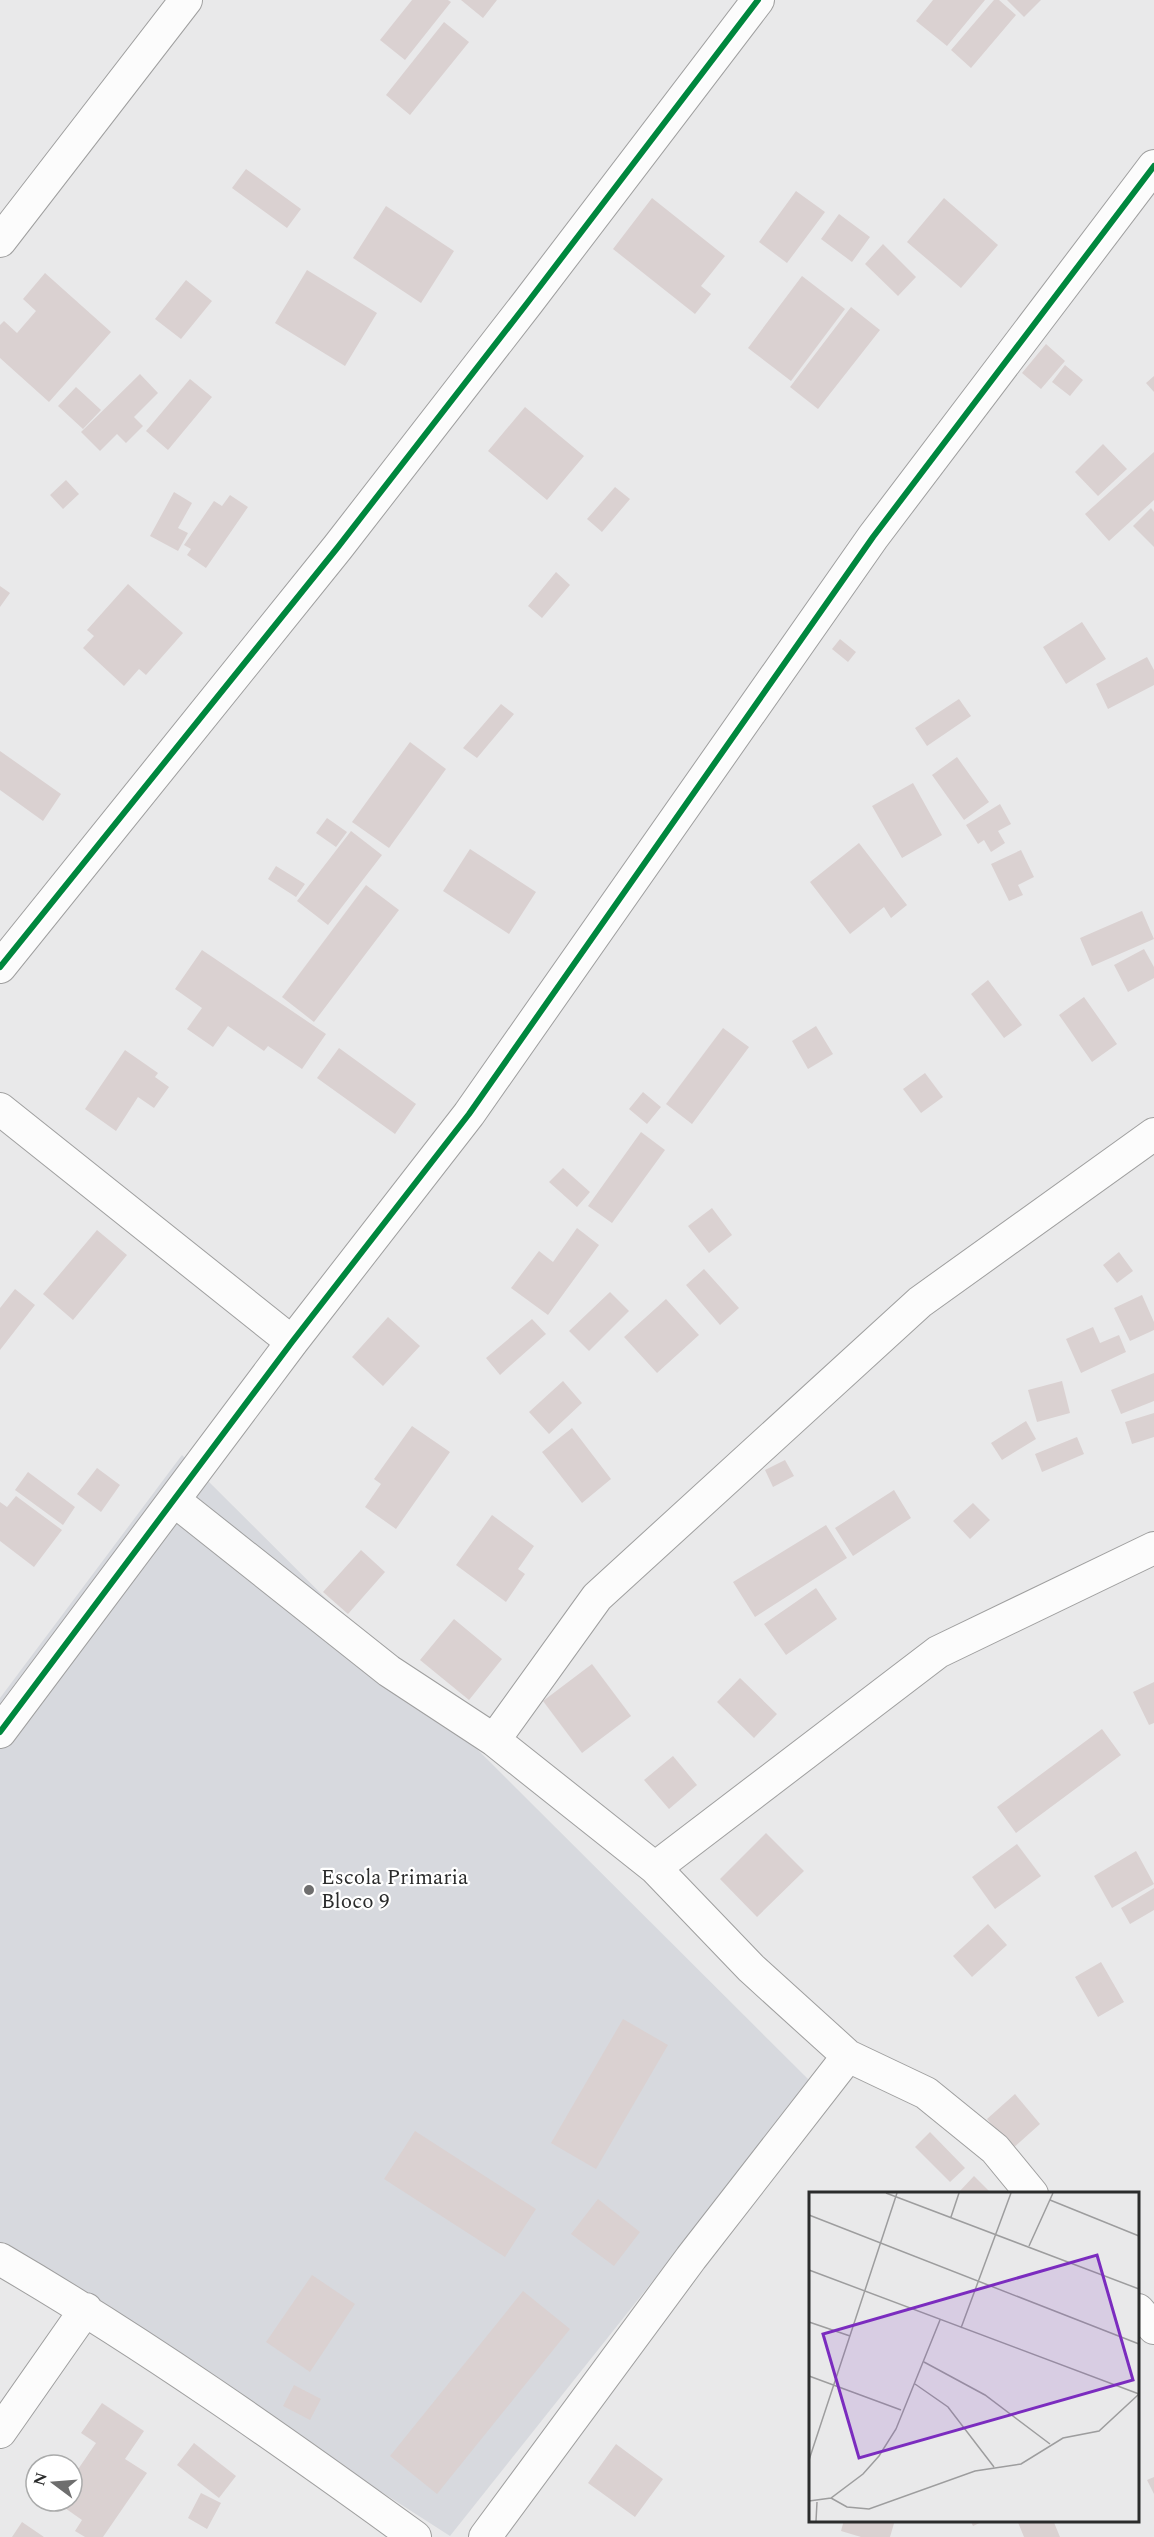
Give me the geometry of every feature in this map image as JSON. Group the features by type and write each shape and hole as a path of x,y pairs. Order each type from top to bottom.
{"street":[{"path":"0,241 186,0"},
{"path":"0,967 338,547 758,0"},
{"path":"0,1732 292,1342 469,1114 873,537 1154,166"},
{"path":"0,1109 292,1342"},
{"path":"494,1740 597,1597 920,1302 1154,1134"},
{"path":"175,1501 389,1671 494,1740 655,1868 751,1968 848,2056 926,2093 995,2149 1031,2192"},
{"path":"655,1868 938,1652 1154,1548"},
{"path":"485,2537 691,2258 848,2056"},
{"path":"0,2259 86,2309 255,2422 415,2537"},
{"path":"0,2432 86,2309"},
{"path":"1139,2312 1154,2328"}],"shaded area":[{"name":"Escola Primaria Bloco 9","path":"182,1455 811,2082 450,2536 0,2247 0,1698"}],"building":[{"path":"412,0 448,0 451,2 405,60 380,40"},
{"path":"461,0 497,0 483,18"},
{"path":"933,0 985,0 947,46 916,21"},
{"path":"994,0 999,0 1016,15 971,68 951,50"},
{"path":"1007,0 1041,0 1024,17"},
{"path":"444,22 469,42 410,115 386,95"},
{"path":"246,169 301,209 287,228 232,188"},
{"path":"796,191 825,212 787,263 759,242"},
{"path":"652,198 725,256 701,286 711,294 695,314 613,249"},
{"path":"944,198 998,245 961,288 907,242"},
{"path":"386,206 454,251 421,303 353,258"},
{"path":"839,214 870,237 852,262 821,239"},
{"path":"883,244 916,277 898,296 865,264"},
{"path":"307,270 377,313 345,366 275,323"},
{"path":"45,273 111,332 49,402 0,358 0,325 4,321 17,333 36,311 23,299"},
{"path":"802,276 845,309 791,381 748,348"},
{"path":"186,280 212,301 181,339 155,319"},
{"path":"851,307 880,330 818,409 790,387"},
{"path":"1046,344 1065,361 1041,389 1022,373"},
{"path":"1065,365 1083,380 1070,396 1052,382"},
{"path":"140,374 158,393 134,417 143,426 126,443 117,434 100,451 81,432"},
{"path":"1154,376 1154,392 1146,383"},
{"path":"190,379 212,397 168,450 146,431"},
{"path":"76,387 101,410 83,429 58,406"},
{"path":"525,407 584,456 547,500 488,451"},
{"path":"1103,444 1127,469 1098,496 1075,472"},
{"path":"1154,452 1154,500 1109,541 1085,514"},
{"path":"66,480 79,494 63,509 50,495"},
{"path":"615,487 630,499 602,532 587,519"},
{"path":"174,492 192,503 178,528 188,533 178,551 150,536"},
{"path":"230,495 248,507 206,568 187,555 191,549 184,545 214,501 222,506"},
{"path":"1151,508 1154,512 1154,547 1133,526"},
{"path":"556,572 570,585 542,618 528,606"},
{"path":"128,584 183,633 146,675 139,669 124,686 83,648 94,636 87,630"},
{"path":"0,586 10,593 0,607"},
{"path":"1082,622 1106,659 1066,684 1043,647"},
{"path":"840,639 856,652 848,662 832,649"},
{"path":"1147,657 1154,670 1154,685 1108,709 1096,684"},
{"path":"959,699 971,716 927,746 915,728"},
{"path":"501,704 514,714 477,758 463,748"},
{"path":"410,742 446,769 389,848 352,822"},
{"path":"0,751 61,794 43,821 0,790"},
{"path":"957,757 989,802 964,820 932,775"},
{"path":"913,783 942,835 902,858 872,806"},
{"path":"1000,804 1011,824 998,831 1005,843 991,852 984,840 978,844 966,825"},
{"path":"327,818 347,832 336,847 316,833"},
{"path":"351,831 382,855 328,925 297,901"},
{"path":"859,843 907,905 891,918 884,907 850,934 810,882"},
{"path":"470,849 536,892 509,934 443,891"},
{"path":"1021,850 1034,877 1018,885 1023,895 1009,901 991,864"},
{"path":"276,866 305,884 296,897 268,879"},
{"path":"366,885 399,910 314,1022 282,997"},
{"path":"1142,911 1154,939 1092,966 1080,938"},
{"path":"1144,949 1154,967 1154,978 1128,992 1114,965"},
{"path":"202,950 326,1034 302,1069 268,1046 264,1051 228,1026 213,1047 187,1029 202,1008 175,989"},
{"path":"988,980 1022,1025 1004,1038 971,994"},
{"path":"1084,997 1117,1044 1092,1062 1059,1015"},
{"path":"816,1026 833,1054 808,1069 792,1041"},
{"path":"723,1028 749,1047 692,1124 666,1104"},
{"path":"339,1048 416,1104 395,1134 317,1078"},
{"path":"125,1050 158,1073 155,1077 169,1087 154,1108 138,1097 116,1131 85,1109"},
{"path":"925,1073 943,1097 921,1113 903,1089"},
{"path":"643,1092 661,1107 647,1124 629,1109"},
{"path":"641,1132 665,1150 612,1223 588,1206"},
{"path":"563,1168 590,1192 577,1207 549,1182"},
{"path":"712,1208 732,1235 709,1253 688,1226"},
{"path":"577,1228 599,1245 548,1315 511,1288 539,1251 553,1262"},
{"path":"97,1230 127,1255 73,1320 43,1294"},
{"path":"1119,1252 1133,1271 1117,1283 1103,1265"},
{"path":"704,1269 739,1308 720,1325 686,1285"},
{"path":"15,1289 35,1305 0,1350 0,1308"},
{"path":"610,1292 629,1311 589,1351 569,1331"},
{"path":"1142,1295 1154,1322 1154,1330 1130,1341 1114,1308"},
{"path":"666,1299 699,1335 657,1373 624,1337"},
{"path":"388,1317 420,1346 383,1386 352,1357"},
{"path":"532,1319 546,1334 500,1375 486,1358"},
{"path":"1093,1327 1100,1343 1119,1335 1126,1352 1081,1373 1066,1339"},
{"path":"1154,1373 1154,1401 1121,1414 1111,1390"},
{"path":"563,1381 582,1403 549,1434 529,1412"},
{"path":"1062,1381 1070,1413 1037,1422 1028,1390"},
{"path":"1154,1413 1154,1437 1132,1444 1125,1422"},
{"path":"1026,1421 1036,1439 1002,1460 991,1443"},
{"path":"412,1426 450,1452 396,1529 365,1507 381,1484 374,1479"},
{"path":"572,1428 611,1479 582,1503 542,1452"},
{"path":"1077,1437 1084,1454 1042,1472 1035,1454"},
{"path":"785,1460 794,1476 773,1487 765,1470"},
{"path":"97,1468 120,1485 101,1512 77,1494"},
{"path":"28,1472 75,1507 63,1525 15,1490"},
{"path":"894,1490 911,1518 853,1556 835,1528"},
{"path":"16,1496 62,1530 34,1567 0,1541 0,1502 7,1507"},
{"path":"973,1503 990,1520 970,1539 953,1521"},
{"path":"492,1515 534,1546 518,1569 525,1574 506,1602 456,1565"},
{"path":"826,1525 847,1558 755,1617 733,1582"},
{"path":"361,1550 385,1572 348,1614 323,1592"},
{"path":"816,1588 837,1619 786,1655 764,1624"},
{"path":"454,1619 502,1659 469,1700 420,1660"},
{"path":"592,1664 631,1716 582,1753 543,1701"},
{"path":"740,1678 777,1714 754,1738 717,1702"},
{"path":"1154,1682 1154,1723 1149,1725 1133,1692"},
{"path":"1102,1729 1121,1755 1016,1833 997,1807"},
{"path":"673,1756 697,1785 669,1809 644,1780"},
{"path":"766,1833 804,1871 757,1917 720,1879"},
{"path":"1017,1844 1041,1876 995,1909 972,1877"},
{"path":"1136,1851 1154,1884 1112,1908 1094,1876"},
{"path":"1154,1888 1154,1910 1130,1924 1121,1908"},
{"path":"988,1924 1007,1945 972,1977 953,1956"},
{"path":"1101,1962 1124,2002 1098,2017 1075,1977"},
{"path":"623,2019 668,2045 596,2169 551,2143"},
{"path":"1015,2094 1040,2124 1012,2149 987,2119"},
{"path":"415,2131 536,2209 505,2257 384,2179"},
{"path":"930,2132 965,2168 950,2182 915,2147"},
{"path":"974,2176 990,2192 959,2192"},
{"path":"598,2199 640,2232 614,2266 571,2234"},
{"path":"312,2275 355,2304 310,2372 266,2342"},
{"path":"523,2291 570,2329 437,2494 390,2456"},
{"path":"294,2385 321,2399 310,2420 283,2406"},
{"path":"102,2403 144,2431 125,2459 147,2473 103,2537 85,2537 75,2531 82,2520 72,2513 84,2513 84,2460 96,2443 81,2433"},
{"path":"194,2443 236,2476 219,2498 177,2465"},
{"path":"616,2444 663,2479 635,2517 588,2483"},
{"path":"1154,2477 1154,2494 1147,2480"},
{"path":"201,2493 221,2503 207,2529 188,2518"},
{"path":"22,2522 44,2537 12,2537"},
{"path":"843,2522 894,2522 890,2537 861,2537 841,2531"},
{"path":"1018,2522 1054,2522 1060,2537 1024,2537"}],"cycle path":[{"path":"0,967 338,547 758,0"},
{"path":"0,1732 292,1342 469,1114 873,537 1154,166"}],"place":[{"name":"Escola Primaria Bloco 9","path":"309,1890"}]}
